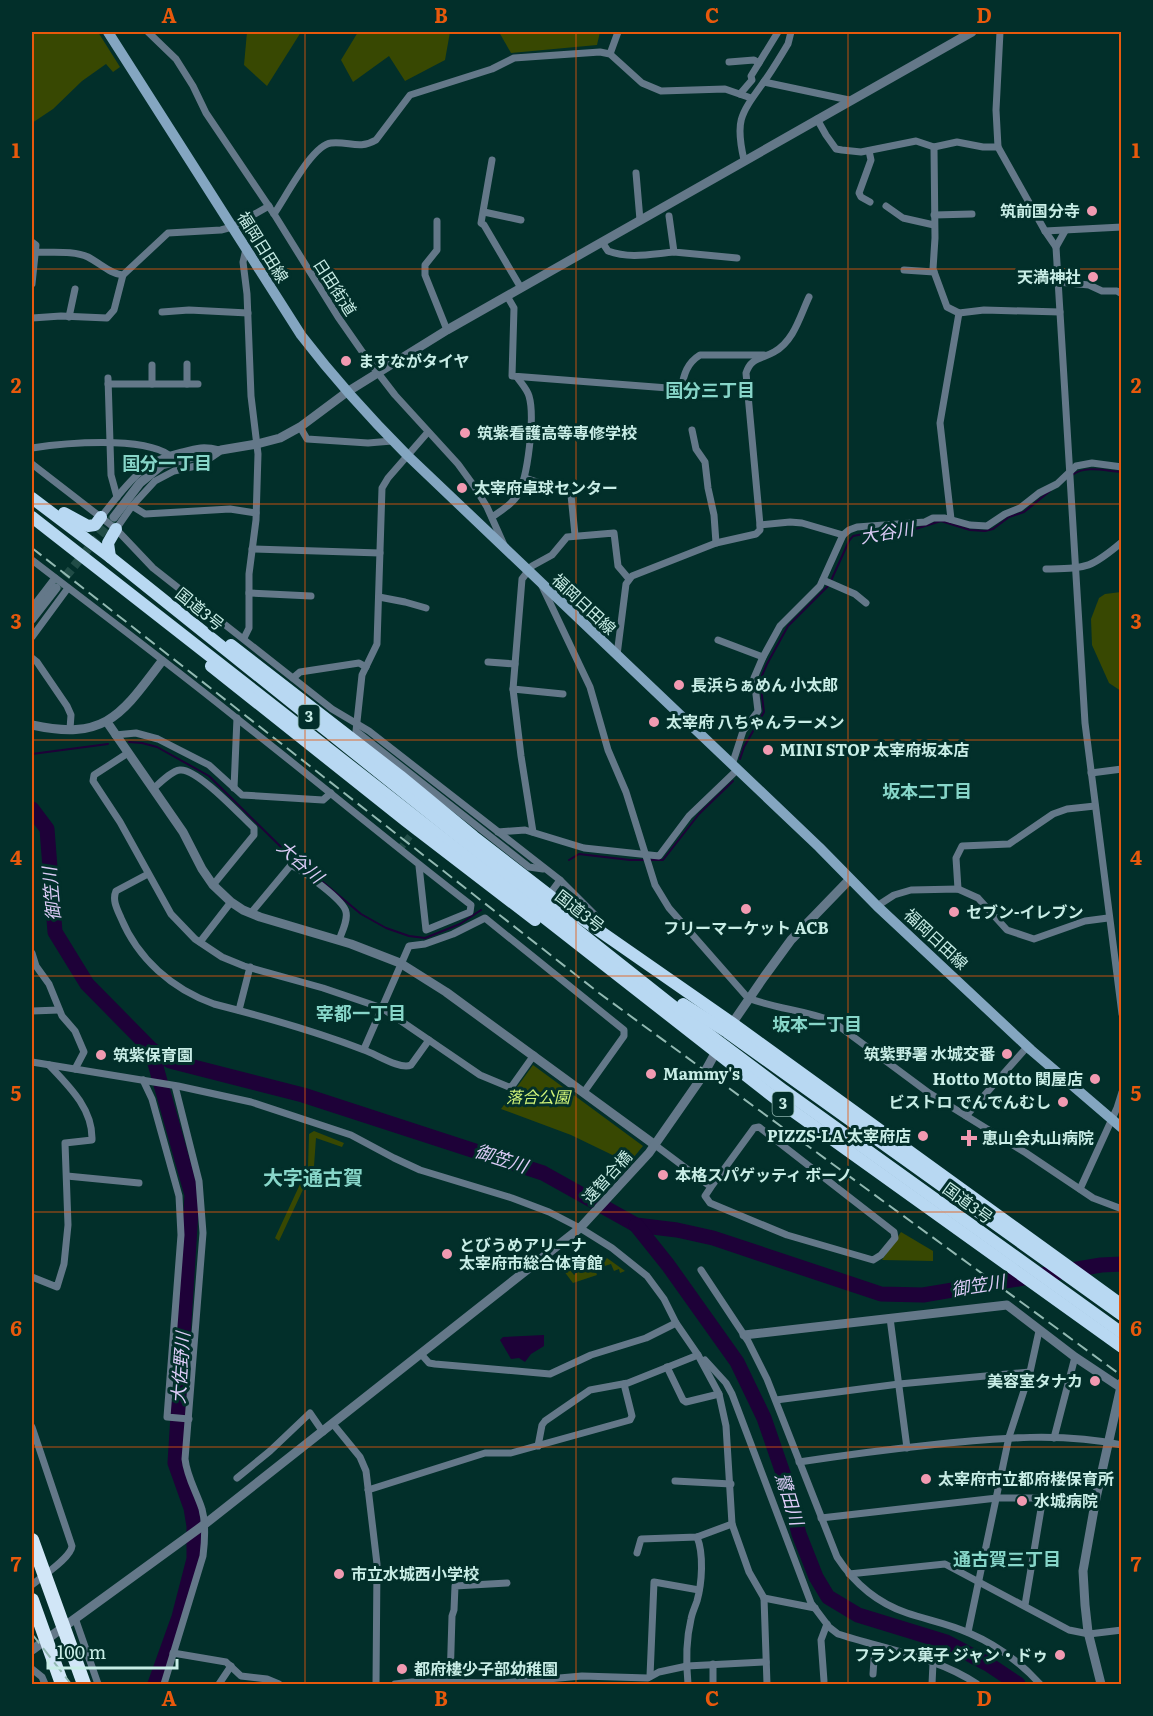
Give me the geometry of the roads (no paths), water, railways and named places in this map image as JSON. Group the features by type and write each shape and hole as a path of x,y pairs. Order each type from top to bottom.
{"highway":[{"path":"32,496 82,524 93,526 110,521 108,543 111,557"},
{"name":"国道3号","path":"32,496 111,557 459,843 776,1099 1122,1347"},
{"name":"国道3号","path":"32,517 148,609 702,1029 1122,1333"},
{"name":"3","path":"156,595 199,621 261,667 593,928 1121,1311"},
{"name":"3","path":"148,609 241,692 528,916 730,1027"},
{"path":"32,1540 48,1567 84,1684"},
{"path":"32,1600 62,1684"}],"main road":[{"name":"福岡日田線","path":"108,32 301,335 347,392 392,441 819,847 877,906 1028,1046 1122,1128"}],"street":[{"name":"日田街道","path":"148,32 176,60 193,86 206,113 274,214 338,317 377,372 468,479 492,517 507,550"},
{"path":"610,54 618,32"},
{"path":"740,94 752,80 759,63 778,32"},
{"path":"744,160 739,138 739,124 751,98 788,44 791,32"},
{"path":"110,521 140,483 157,467 170,462 280,438 300,427 377,372 447,330 972,32"},
{"path":"1000,32 996,110 998,147 1045,231 1056,246 1084,723 1122,1014"},
{"path":"274,214 301,170 320,146 334,142 363,146 369,144 376,140 410,95 492,69 514,58 592,51 610,54 642,83 661,91 725,89 751,98"},
{"path":"729,62 754,60 759,63"},
{"path":"764,82 849,100"},
{"path":"817,119 836,149 861,152 916,141 934,147 957,142 983,147 998,147"},
{"path":"934,147 934,272 947,308 959,313 984,310 1060,312"},
{"path":"869,151 871,160 859,193 861,197 870,202"},
{"path":"492,160 481,223 521,288"},
{"path":"636,173 640,220"},
{"path":"886,206 903,218 934,225"},
{"path":"32,318 107,318 114,310 123,275 168,233 220,230 232,227 269,207"},
{"path":"484,212 521,220"},
{"path":"934,215 972,214"},
{"path":"669,216 674,252"},
{"path":"437,221 437,250 425,265 425,275 447,330"},
{"path":"1045,231 1122,226"},
{"path":"1056,246 1065,231"},
{"path":"32,242 36,245 33,253 32,284"},
{"path":"602,242 608,251 619,255 634,256 674,252 738,258"},
{"path":"244,638 249,628 249,593 256,513 256,444 243,262 246,249"},
{"path":"33,253 73,253 87,256 114,273 123,275"},
{"path":"904,270 934,272"},
{"path":"1058,282 1089,285 1102,291 1117,291 1122,294"},
{"path":"69,317 75,289"},
{"path":"507,296 514,308 512,376 681,388 685,370 700,355 764,355"},
{"path":"617,655 626,584 629,579 716,543 756,534 760,530 745,378 751,362 774,352 791,337 809,297"},
{"path":"162,312 189,310 248,313"},
{"path":"951,519 940,423 959,313"},
{"path":"187,384 188,364"},
{"path":"152,365 152,384"},
{"path":"492,517 516,498 525,478 530,405 528,393 517,376"},
{"path":"117,497 111,475 108,442 108,381 198,384"},
{"path":"300,427 307,439 368,443 392,441"},
{"path":"692,430 696,449 705,462 716,543"},
{"path":"428,432 382,488 377,645 363,675 356,730 529,867 546,870"},
{"path":"32,448 108,442 159,448 169,455"},
{"path":"110,521 117,497 143,468 169,455 205,447 221,450"},
{"path":"110,521 132,506 159,478 174,471 200,465 221,450"},
{"path":"32,464 110,521 153,568 332,710 357,724 560,880 595,915 593,928"},
{"path":"498,832 510,830 533,832 584,848 659,856 689,816 734,768 742,733 758,711 754,682 763,657 780,626 820,586 843,535 857,527 925,522 933,518 987,526 1005,514 1020,508 1039,493 1056,484 1069,472 1084,464 1122,468"},
{"path":"525,478 571,495 575,535"},
{"path":"132,506 145,514 230,509 256,513"},
{"path":"760,525 802,523 843,535"},
{"path":"533,832 513,689 522,579 527,570 552,555 567,537 614,533 618,566 629,579"},
{"path":"1046,569 1089,567 1100,561 1122,542"},
{"path":"252,549 380,553"},
{"path":"32,560 237,718 419,866 471,905 470,912 426,930 419,866"},
{"path":"32,608 55,578"},
{"path":"823,580 855,594 866,603"},
{"path":"540,584 587,679 608,750 626,792 655,885 669,908 748,998 817,1015 832,1021 929,1093 1093,1198 1122,1209"},
{"path":"32,619 56,588"},
{"path":"32,637 68,588"},
{"path":"249,593 311,597"},
{"path":"379,597 426,608"},
{"path":"718,640 763,657"},
{"path":"32,658 68,706 71,715 70,729"},
{"path":"32,725 70,729 107,722 128,705 162,661"},
{"path":"488,662 515,664"},
{"path":"292,678 300,672 359,663 366,667"},
{"path":"513,689 563,694"},
{"path":"234,788 237,718"},
{"path":"107,722 183,832 213,885 231,902 250,913 339,940 400,963 446,992 534,1055 584,1092 652,1149 711,1187"},
{"path":"115,735 136,733 158,740 209,765 242,795 323,800 330,793"},
{"path":"128,753 94,774 93,777 171,914 200,942 222,957 382,1008 480,1075 510,1087 534,1055"},
{"path":"1091,773 1122,769"},
{"path":"153,789 178,770 184,770 204,780 254,828 254,836 213,885"},
{"path":"958,889 956,858 962,846 1009,844 1053,814 1066,809 1095,806"},
{"path":"250,913 291,865 328,892 346,910 339,940"},
{"path":"148,874 116,891 115,904 131,939 151,964 175,985 199,999 305,1029 364,1049 407,1067 411,1065 429,1040"},
{"name":"遠智合橋","path":"32,1650 205,1524 584,1225 652,1149 702,1077 748,998 791,940 850,879"},
{"path":"549,895 560,880"},
{"path":"877,906 894,895 911,890 958,889 978,898 1007,930 1034,939 1085,921 1108,918"},
{"path":"200,942 231,902"},
{"path":"364,1049 409,946 424,944 453,934 481,918 488,919 624,1030 624,1036 584,1092"},
{"path":"32,954 36,966 49,984 62,1016 75,1032 84,1052 75,1069"},
{"path":"238,1010 250,967"},
{"path":"32,1011 59,1010"},
{"path":"966,1116 1028,1046"},
{"path":"32,1062 173,1085 251,1102 351,1135 420,1170 512,1198 584,1225 647,1276 698,1354 719,1394 726,1426 732,1524 749,1572 764,1598 767,1684"},
{"path":"32,1277 57,1287 64,1264 68,1225 65,1143 92,1140 91,1122 77,1098 49,1065"},
{"path":"145,1081 179,1196 181,1235 167,1417 189,1419"},
{"path":"164,1684 203,1556 205,1524 186,1467 203,1233 199,1181 173,1085"},
{"path":"1080,1189 1122,1092"},
{"path":"759,1127 894,1232 895,1238 881,1255 873,1260 787,1235 710,1203 705,1196 711,1187 754,1128 759,1127"},
{"path":"67,1176 139,1183"},
{"path":"701,1270 744,1335 776,1400 837,1557 849,1574 870,1594 893,1608 968,1632 999,1649 1019,1663 1040,1684"},
{"path":"744,1335 1007,1305 1075,1357 1121,1384 1107,1442 1083,1571 1084,1605 1101,1684"},
{"path":"890,1318 907,1448"},
{"path":"421,1354 429,1363 435,1364 550,1374 591,1355 646,1338 676,1323"},
{"path":"968,1632 1009,1437 1030,1372 1040,1331"},
{"path":"538,1446 542,1425 545,1421 590,1390 624,1384 698,1354"},
{"path":"698,1354 715,1370 732,1394 807,1592 827,1624 838,1634 933,1663 977,1684"},
{"path":"1054,1438 1075,1357"},
{"path":"667,1367 686,1402 719,1394"},
{"path":"776,1400 899,1384 1030,1372"},
{"path":"368,1490 486,1453 511,1452 538,1446 630,1420 632,1416 624,1384"},
{"path":"237,1478 310,1413 323,1432"},
{"path":"333,1424 364,1464 377,1564 376,1684"},
{"path":"32,1427 72,1546 72,1551 48,1567 32,1585"},
{"path":"799,1462 1009,1437 1054,1438 1122,1445"},
{"path":"675,1481 731,1484"},
{"path":"1025,1605 1042,1497"},
{"path":"821,1518 997,1498 1096,1498"},
{"path":"637,1553 641,1539 697,1537 732,1524"},
{"path":"688,1684 690,1619 699,1590 700,1549 697,1537"},
{"path":"849,1574 945,1564 1069,1630 1089,1634 1122,1630"},
{"path":"650,1676 654,1582 699,1590"},
{"path":"450,1682 455,1586 507,1583"},
{"path":"764,1598 815,1608"},
{"path":"75,1618 98,1684"},
{"path":"824,1681 821,1640 827,1624"},
{"path":"873,1674 875,1646"},
{"path":"174,1653 225,1662 241,1676 267,1679 279,1684"},
{"path":"395,1684 412,1682 502,1683 582,1676 638,1678 687,1666 766,1662"},
{"path":"932,1684 933,1663"},
{"path":"712,1664 713,1684"},
{"path":"219,1684 231,1666"},
{"path":"32,1669 42,1677 45,1684"}],"waterway":[{"name":"大谷川","path":"1072,475 1089,469 1122,472"},
{"name":"大谷川","path":"740,759 744,747 764,712 760,680 767,664 788,626 829,585 853,536 912,530 941,521 970,530 985,531 993,529 1009,517 1024,512 1050,491"},
{"name":"大谷川","path":"129,742 157,747 209,776 281,847 361,914 386,928 409,936 425,938 460,924 481,910"},
{"name":"大谷川","path":"32,754 108,744"},
{"name":"大谷川","path":"569,860 579,854 630,860 663,860 699,814 733,781"},
{"name":"御笠川","path":"32,809 47,829 55,932 87,984 151,1049 170,1061 303,1095 543,1173 636,1225 677,1230 713,1238 881,1294 923,1295 1101,1265 1122,1264"},
{"name":"大佐野川","path":"151,1049 192,1195 175,1463 191,1508 194,1526 194,1559 179,1617 155,1684"},
{"name":"鷺田川","path":"636,1225 668,1265 737,1362 764,1418 785,1479 799,1534 816,1577 828,1597 858,1615 946,1642 988,1664 1018,1684"}],"tunnel":[{"path":"57,587 114,517"},
{"path":"399,850 418,826"}],"railway":[{"path":"32,548 599,993 1122,1376"},
{"path":"32,1634 71,1684"}],"place":[{"name":"筑前国分寺","path":"1092,211"},
{"name":"天満神社","path":"1093,277"},
{"name":"ますながタイヤ","path":"346,361"},
{"name":"筑紫看護高等専修学校","path":"465,433"},
{"name":"太宰府卓球センター","path":"462,488"},
{"name":"長浜らぁめん 小太郎","path":"679,685"},
{"name":"太宰府 八ちゃんラーメン","path":"654,722"},
{"name":"MINI STOP 太宰府坂本店","path":"768,750"},
{"name":"フリーマーケット ACB","path":"746,909"},
{"name":"セブン-イレブン","path":"954,912"},
{"name":"筑紫野署 水城交番","path":"1007,1054"},
{"name":"筑紫保育園","path":"101,1055"},
{"name":"Mammy's","path":"651,1074"},
{"name":"Hotto Motto 関屋店","path":"1095,1079"},
{"name":"ビストロ でんでんむし","path":"1063,1102"},
{"name":"PIZZS-LA 太宰府店","path":"923,1136"},
{"name":"恵山会丸山病院","path":"969,1138"},
{"name":"本格スパゲッティ ボーノ","path":"663,1175"},
{"name":"とびうめアリーナ 太宰府市総合体育館","path":"447,1254"},
{"name":"美容室タナカ","path":"1095,1381"},
{"name":"太宰府市立都府楼保育所","path":"926,1479"},
{"name":"水城病院","path":"1022,1501"},
{"name":"市立水城西小学校","path":"339,1574"},
{"name":"フランス菓子 ジャン・ドゥ","path":"1060,1655"},
{"name":"都府樓少子部幼稚園","path":"402,1669"}],"district":[{"name":"国分三丁目","path":"710,391"},
{"name":"国分一丁目","path":"167,464"},
{"name":"坂本二丁目","path":"927,792"},
{"name":"宰都一丁目","path":"361,1014"},
{"name":"坂本一丁目","path":"817,1025"},
{"name":"大字通古賀","path":"313,1178"},
{"name":"通古賀三丁目","path":"1007,1560"}],"park label":[{"name":"落合公園","path":"538,1097"}]}
